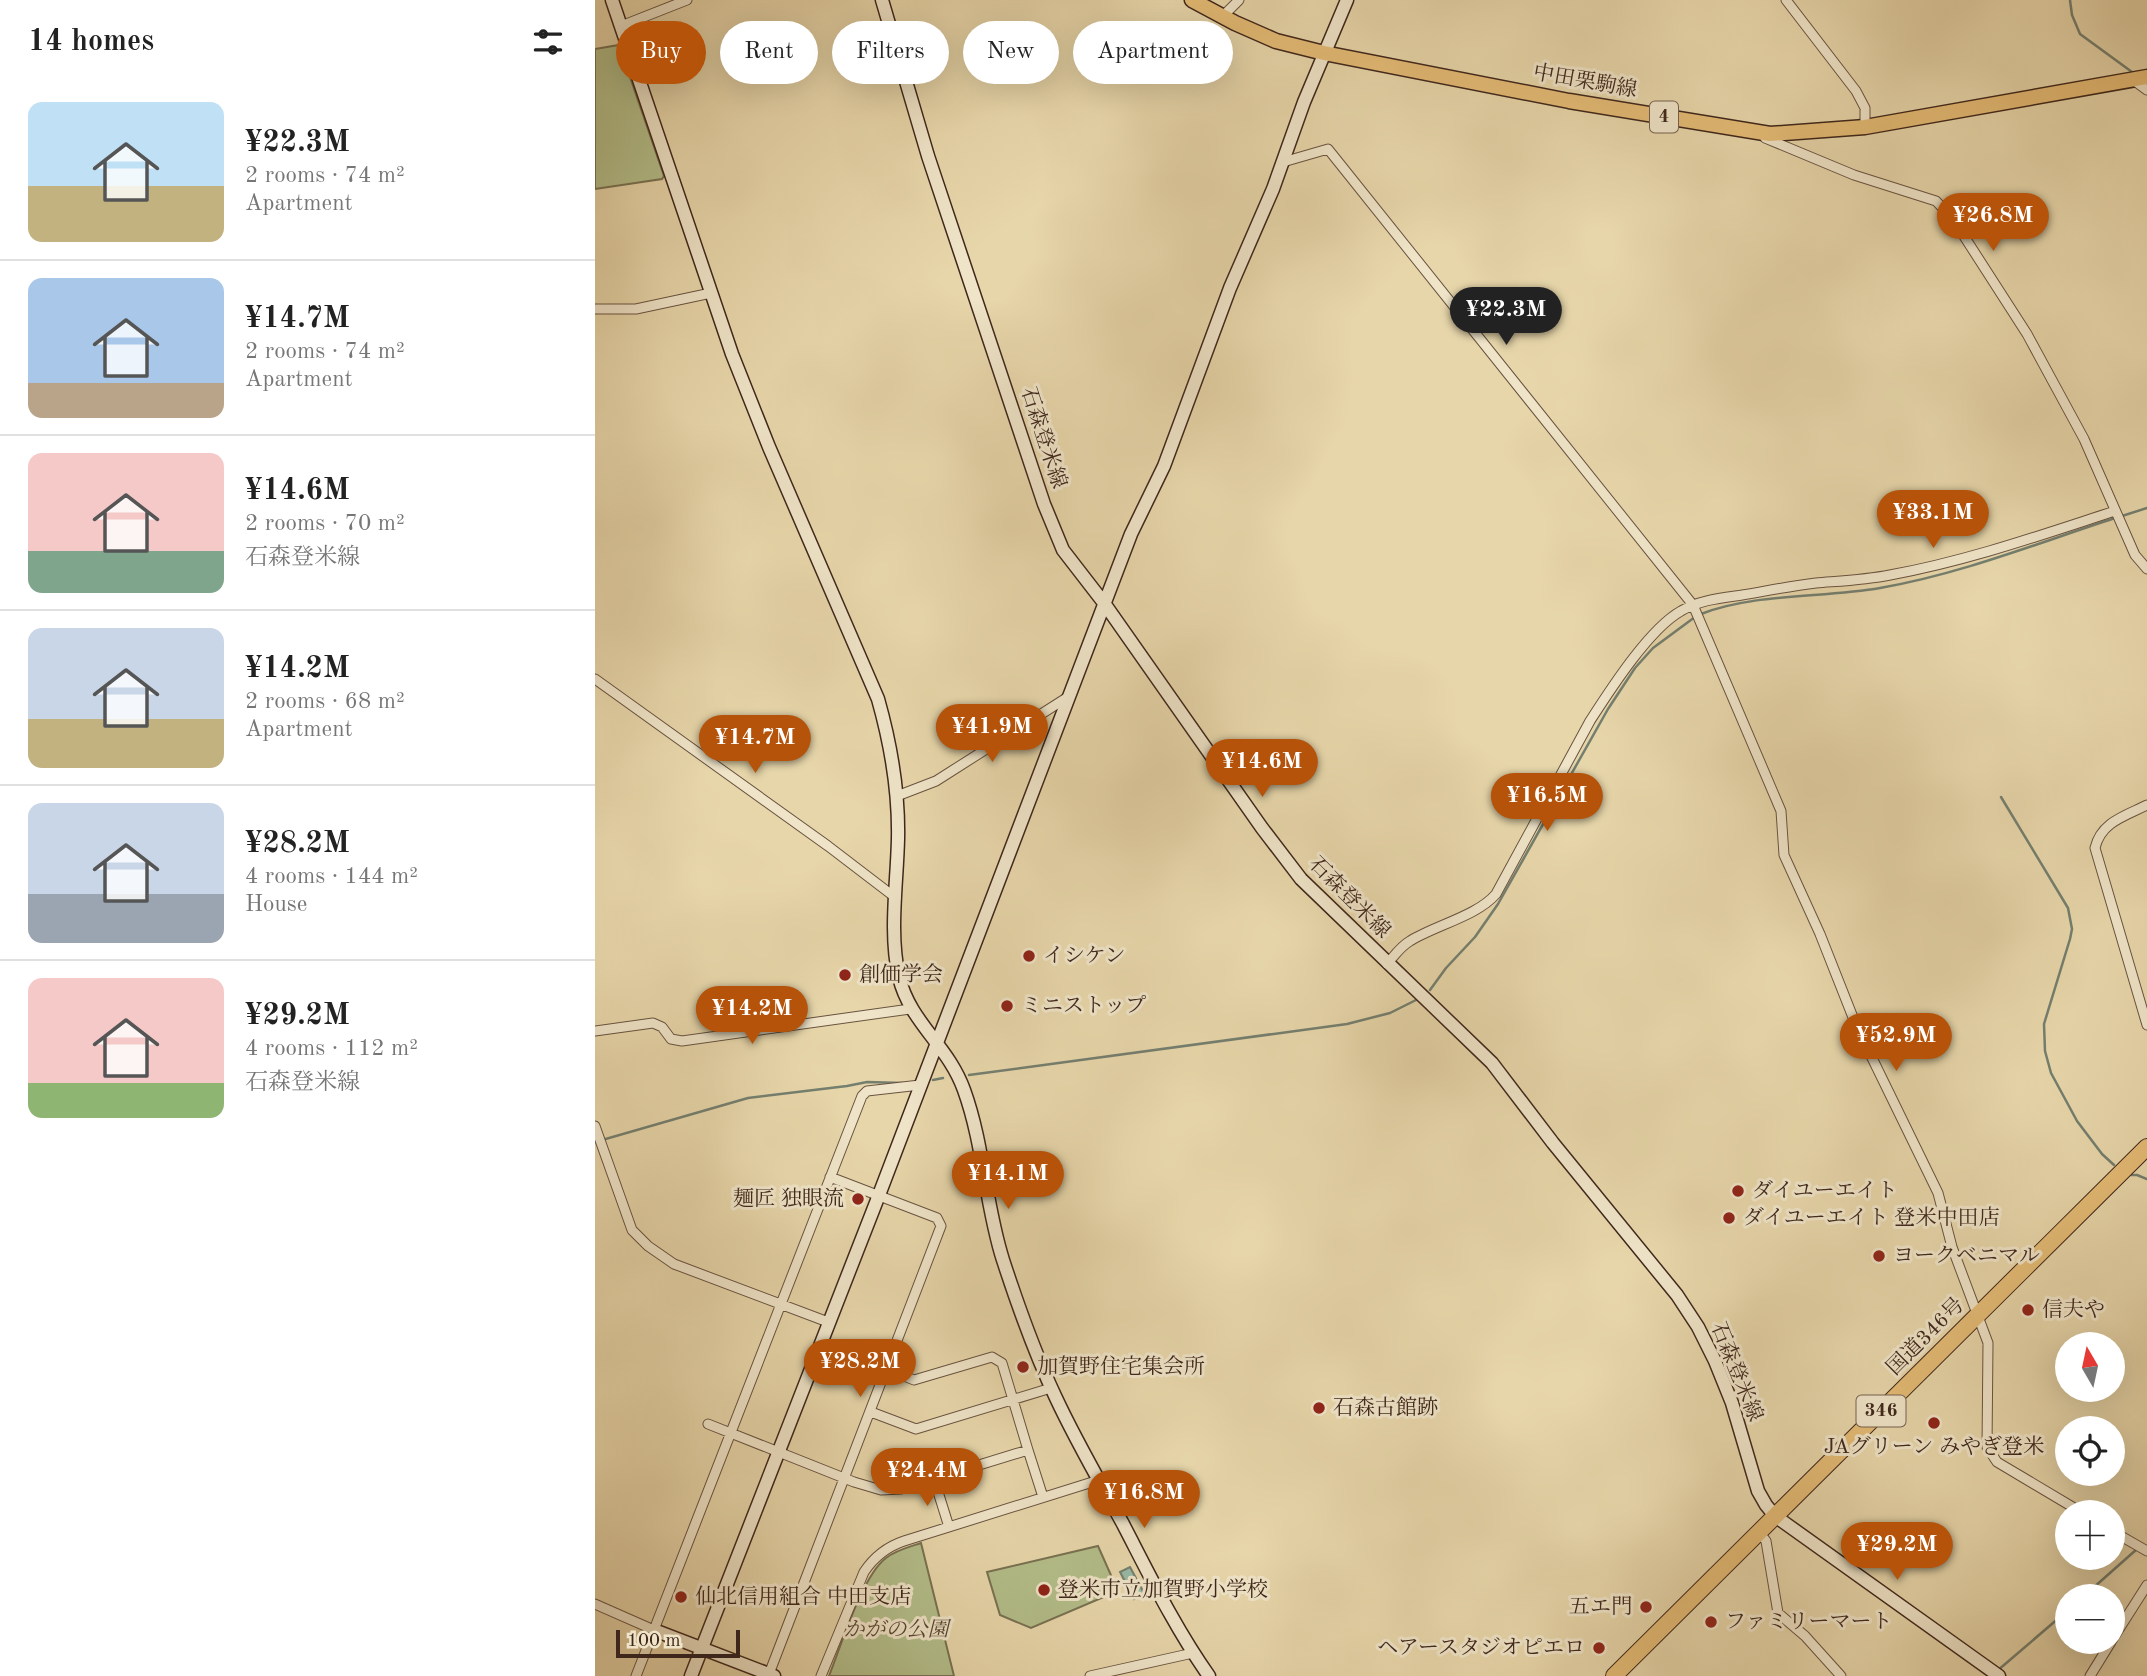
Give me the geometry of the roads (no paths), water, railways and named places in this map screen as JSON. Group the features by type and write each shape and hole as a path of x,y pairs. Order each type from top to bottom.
{"highway":[{"name":"国道346号","path":"1614,1676 2147,1147"}],"main road":[{"name":"中田栗駒線","path":"1192,0 1276,41 1324,53 1569,102 1770,134 1865,127 2140,78"}],"street":[{"path":"612,0 619,21"},
{"path":"634,21 687,0"},
{"name":"石森登米線","path":"882,0 929,156 1053,528 1063,550 1104,603 1230,784 1301,879 1492,1063 1677,1296 1698,1327 1715,1361 1732,1403 1766,1506 1776,1516 1999,1676"},
{"path":"1223,16 1239,0"},
{"path":"691,1676 879,1195 1131,534 1164,466 1230,288 1347,0"},
{"path":"1786,0 1856,91 1865,108 1865,127"},
{"path":"2140,78 2147,90"},
{"path":"641,84 732,354 769,447 878,699 897,796 896,960 902,988 910,1009 936,1041 958,1074 964,1090 976,1127 1003,1259 1051,1388 1193,1653 1209,1676"},
{"path":"1747,131 1854,174 1936,201 1953,219 2027,334 2084,439 2135,555 2147,569"},
{"path":"1283,162 1328,149 1694,608 1780,811 1784,855 1821,934 1856,1025 1937,1193 1952,1247 1989,1343 1987,1447 1997,1462 2061,1500"},
{"path":"596,306 606,310 636,309 711,293"},
{"path":"1387,964 1407,942 1482,908 1496,894 1607,694 1635,657 1676,613 1709,600 1813,583 1890,575 2021,542 2115,512"},
{"path":"595,678 896,898"},
{"path":"897,796 936,781 1068,697"},
{"path":"2147,805 2111,823 2098,837 2095,848 2147,1025"},
{"path":"595,1031 653,1023 662,1027 671,1039 682,1041 910,1009"},
{"path":"636,1676 862,1096 867,1091 920,1085"},
{"path":"595,1126 632,1230 648,1246 674,1264 828,1322"},
{"path":"595,1604 772,1675 941,1226 937,1217 830,1177"},
{"path":"887,1369 914,1380 992,1357 1002,1363 1043,1497"},
{"path":"871,1412 916,1429 1051,1388"},
{"path":"708,1424 872,1488 890,1490 901,1489 1028,1450"},
{"path":"934,1479 949,1527"},
{"path":"821,1676 859,1583 869,1565 881,1553 895,1544 1099,1480"},
{"path":"1759,1532 1766,1541 1778,1613 1805,1636 1841,1676"},
{"path":"2125,1538 2147,1551"},
{"path":"2125,1620 2147,1585"},
{"path":"1090,1676 1193,1653"},
{"path":"2090,1676 2104,1654"}],"waterway":[{"path":"2070,0 2072,15 2080,34 2132,72"},
{"path":"2122,516 2147,508"},
{"path":"1701,614 1743,602 1858,591 1910,582 1999,557 2115,518"},
{"path":"1430,990 1475,937 1498,904 1608,709 1635,668 1653,648 1695,617"},
{"path":"2001,797 2068,908 2072,929 2044,1024 2045,1051 2051,1073 2077,1121 2102,1154 2114,1165"},
{"path":"969,1075 1347,1024 1390,1013 1416,1000"},
{"path":"933,1080 943,1078"},
{"path":"595,1142 748,1098 867,1082 903,1083"},
{"path":"2131,1175 2147,1179"},
{"path":"2098,1584 2137,1549"},
{"path":"1997,1671 2055,1621"}],"place":[{"name":"イシケン","path":"1029,956"},
{"name":"創価学会","path":"845,975"},
{"name":"ミニストップ","path":"1007,1006"},
{"name":"ダイユーエイト","path":"1738,1191"},
{"name":"麺匠 独眼流","path":"858,1199"},
{"name":"ダイユーエイト 登米中田店","path":"1729,1218"},
{"name":"ヨークベニマル","path":"1879,1256"},
{"name":"信夫や","path":"2028,1310"},
{"name":"加賀野住宅集会所","path":"1023,1367"},
{"name":"石森古館跡","path":"1319,1408"},
{"name":"JAグリーン みやぎ登米","path":"1934,1423"},
{"name":"登米市立加賀野小学校","path":"1044,1590"},
{"name":"仙北信用組合 中田支店","path":"681,1597"},
{"name":"五エ門","path":"1646,1607"},
{"name":"ファミリーマート","path":"1711,1622"},
{"name":"ヘアースタジオピエロ","path":"1599,1648"}],"park label":[{"name":"かがの公園","path":"896,1630"}]}
